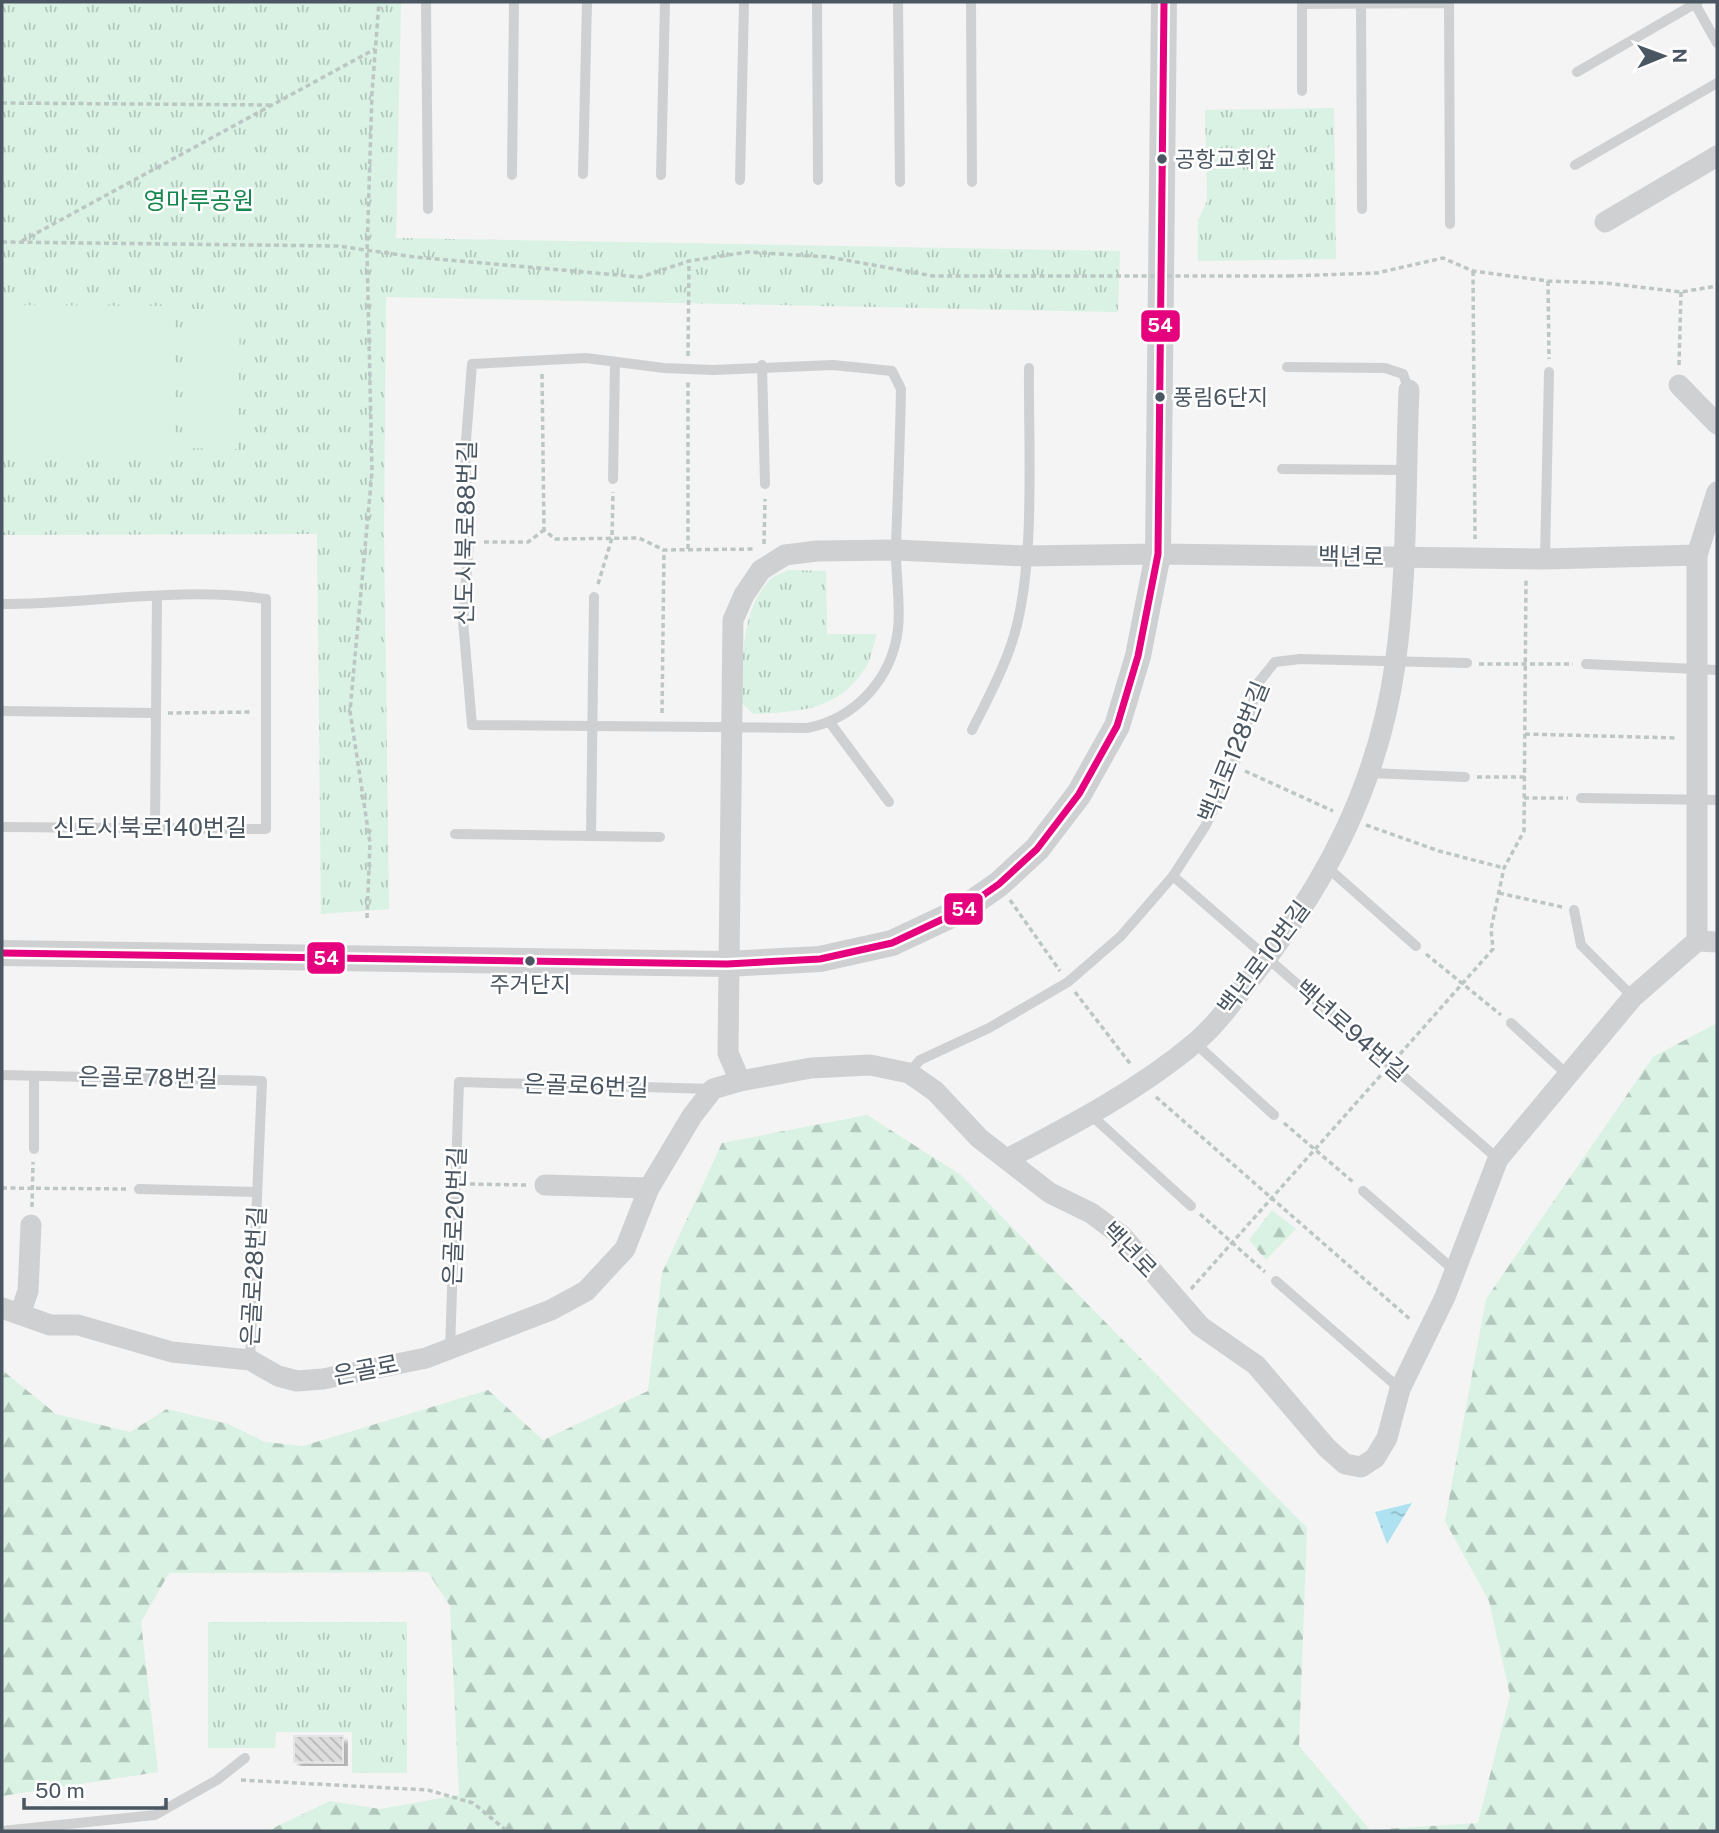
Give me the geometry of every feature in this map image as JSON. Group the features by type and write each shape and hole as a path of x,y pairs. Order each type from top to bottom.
{"street":[{"path":"2,953 727,964 820,960 892,943 962,911 999,884 1046,838 1079,794 1117,726 1138,656 1158,554 1164,2"},
{"path":"1605,222 1717,156"},
{"path":"1679,385 1717,424"},
{"name":"백년로10번길","path":"1007,1159 1091,1115 1195,1043 1212,1027 1267,958 1328,868 1371,773 1395,662 1405,558 1409,390"},
{"path":"1707,942 1707,800 1696,739 1697,555 1717,492"},
{"path":"713,1089 740,1081 728,1053 733,620 744,595 761,570 785,555 817,551 896,550 1025,556 1158,554"},
{"name":"백년로","path":"1158,554 1545,559 1697,555"},
{"name":"백년로","path":"740,1081 811,1068 870,1065 909,1073 935,1091 979,1138 1050,1193 1091,1213 1122,1236 1200,1326 1256,1365 1327,1448 1345,1464 1362,1467 1375,1458 1387,1438 1400,1389 1428,1334 1455,1271 1498,1159 1633,997 1707,942"},
{"name":"은골로","path":"31,1225 28,1291 11,1311 50,1325 79,1325 172,1352 250,1360 278,1376 297,1381 336,1376 450,1350 551,1310 586,1291 625,1249 649,1188 692,1116 713,1089"},
{"path":"545,1185 649,1188"}],"lane":[{"path":"426,2 428,209"},
{"path":"512,175 514,2"},
{"path":"583,174 587,2"},
{"path":"661,175 665,2"},
{"path":"740,180 744,2"},
{"path":"817,2 818,180"},
{"path":"898,2 900,182"},
{"path":"971,2 972,182"},
{"path":"1577,72 1696,2 1717,43"},
{"path":"1361,3 1362,209"},
{"path":"1302,91 1302,4 1449,3 1450,224"},
{"path":"1575,164 1717,83"},
{"name":"신도시북로88번길","path":"586,358 688,368 833,365 892,371 901,389 896,550 898,629 892,655 877,685 853,709 831,724 807,728 472,725 463,621 469,542 466,453 472,364 586,358"},
{"path":"613,479 615,362"},
{"path":"762,365 765,484"},
{"path":"1287,367 1385,368 1403,374 1409,390"},
{"path":"972,730 1011,647 1020,610 1025,556 1029,368"},
{"path":"1545,559 1549,372"},
{"path":"1282,470 1406,470"},
{"name":"신도시북로140번길","path":"2,604 225,593 266,599 266,829 2,827"},
{"path":"155,828 157,597"},
{"path":"592,836 594,597"},
{"name":"백년로128번길","path":"909,1073 920,1060 989,1028 1068,982 1121,936 1173,876 1206,825 1240,751 1258,683 1275,662 1300,659 1395,662"},
{"path":"1395,662 1467,663"},
{"path":"1586,664 1717,670"},
{"path":"2,711 156,713"},
{"path":"831,724 889,802"},
{"path":"1371,773 1465,777"},
{"path":"1581,798 1707,800"},
{"path":"455,834 660,837"},
{"path":"1328,868 1416,946"},
{"name":"백년로94번길","path":"1173,876 1498,1159"},
{"path":"1574,910 1581,945 1633,997"},
{"path":"1511,1023 1569,1076"},
{"path":"1195,1043 1275,1115"},
{"name":"은골로78번길","path":"2,1075 262,1081"},
{"path":"34,1076 34,1149"},
{"name":"은골로28번길","path":"250,1360 262,1081"},
{"name":"은골로6번길","path":"459,1082 713,1089"},
{"name":"은골로20번길","path":"450,1350 459,1082"},
{"path":"1091,1115 1191,1206"},
{"name":"은골로28번길","path":"139,1189 257,1192"},
{"path":"1363,1191 1455,1271"},
{"path":"1276,1281 1400,1389"},
{"path":"2,1831 155,1815 218,1780 246,1758"}],"path":[{"path":"367,918 370,843 350,711 372,472 367,252 379,2"},
{"path":"20,242 375,49"},
{"path":"2,103 275,105"},
{"path":"2,242 338,246 367,252 641,277 689,261 762,253 829,257 933,276 1289,276 1377,273 1443,258 1473,271 1548,281 1605,283 1681,292 1717,286"},
{"path":"688,549 689,261"},
{"path":"1473,271 1476,558"},
{"path":"1548,281 1549,372"},
{"path":"1679,385 1681,292"},
{"path":"542,360 544,530"},
{"path":"594,597 612,538 613,479"},
{"path":"544,530 555,538 639,538 664,551 764,549 765,484"},
{"path":"469,542 528,542 544,530"},
{"path":"662,728 664,551"},
{"path":"1467,663 1586,664"},
{"path":"156,713 266,712"},
{"path":"1525,734 1696,739"},
{"path":"1465,777 1525,777"},
{"path":"1524,797 1581,798"},
{"path":"999,884 1068,982 1152,1093 1428,1334"},
{"path":"1499,892 1574,910"},
{"path":"1416,946 1511,1023"},
{"path":"1275,1115 1363,1191"},
{"path":"31,1225 34,1149"},
{"path":"456,1184 545,1185"},
{"path":"2,1188 139,1189"},
{"path":"1191,1206 1276,1281"},
{"path":"218,1780 300,1781 428,1790 473,1803 507,1831"}],"green space":[{"name":"영마루공원","path":"2,2 401,2 396,238 1120,251 1118,312 386,297 384,533 389,909 321,914 317,534 2,535"},
{"path":"1334,108 1336,259 1198,261 1198,220 1207,201 1205,110"},
{"path":"2,305 175,306 174,458 2,457"},
{"path":"184,309 240,309 238,449 182,448"},
{"path":"788,570 826,571 827,634 877,634 866,666 853,684 841,694 815,707 753,714 741,702 743,655 748,622 760,593 771,579"},
{"path":"1717,1023 1717,1831 267,1831 330,1801 380,1809 459,1795 450,1606 428,1572 169,1573 141,1622 158,1772 2,1796 2,1370 56,1414 130,1432 167,1409 228,1424 265,1442 303,1446 488,1390 543,1440 648,1391 662,1273 722,1143 867,1115 961,1175 1307,1528 1299,1746 1370,1830 1478,1823 1510,1695 1489,1601 1445,1521 1486,1299 1653,1057"},
{"path":"1272,1210 1296,1229 1266,1260 1249,1240"},
{"path":"208,1622 407,1622 407,1773 352,1773 352,1732 276,1732 275,1748 208,1748"}],"water":[{"path":"1412,1503 1387,1544 1375,1512"}],"building":[{"path":"294,1736 343,1736 343,1763 294,1762"}],"transit line":[{"name":"54","path":"2,953 727,964 820,959 892,943 962,910 999,884 1037,849 1079,794 1117,726 1138,656 1158,554 1164,2"}],"place":[{"name":"공항교회앞","path":"1162,159"},
{"name":"풍림6단지","path":"1160,397"},
{"name":"주거단지","path":"530,961"}]}
